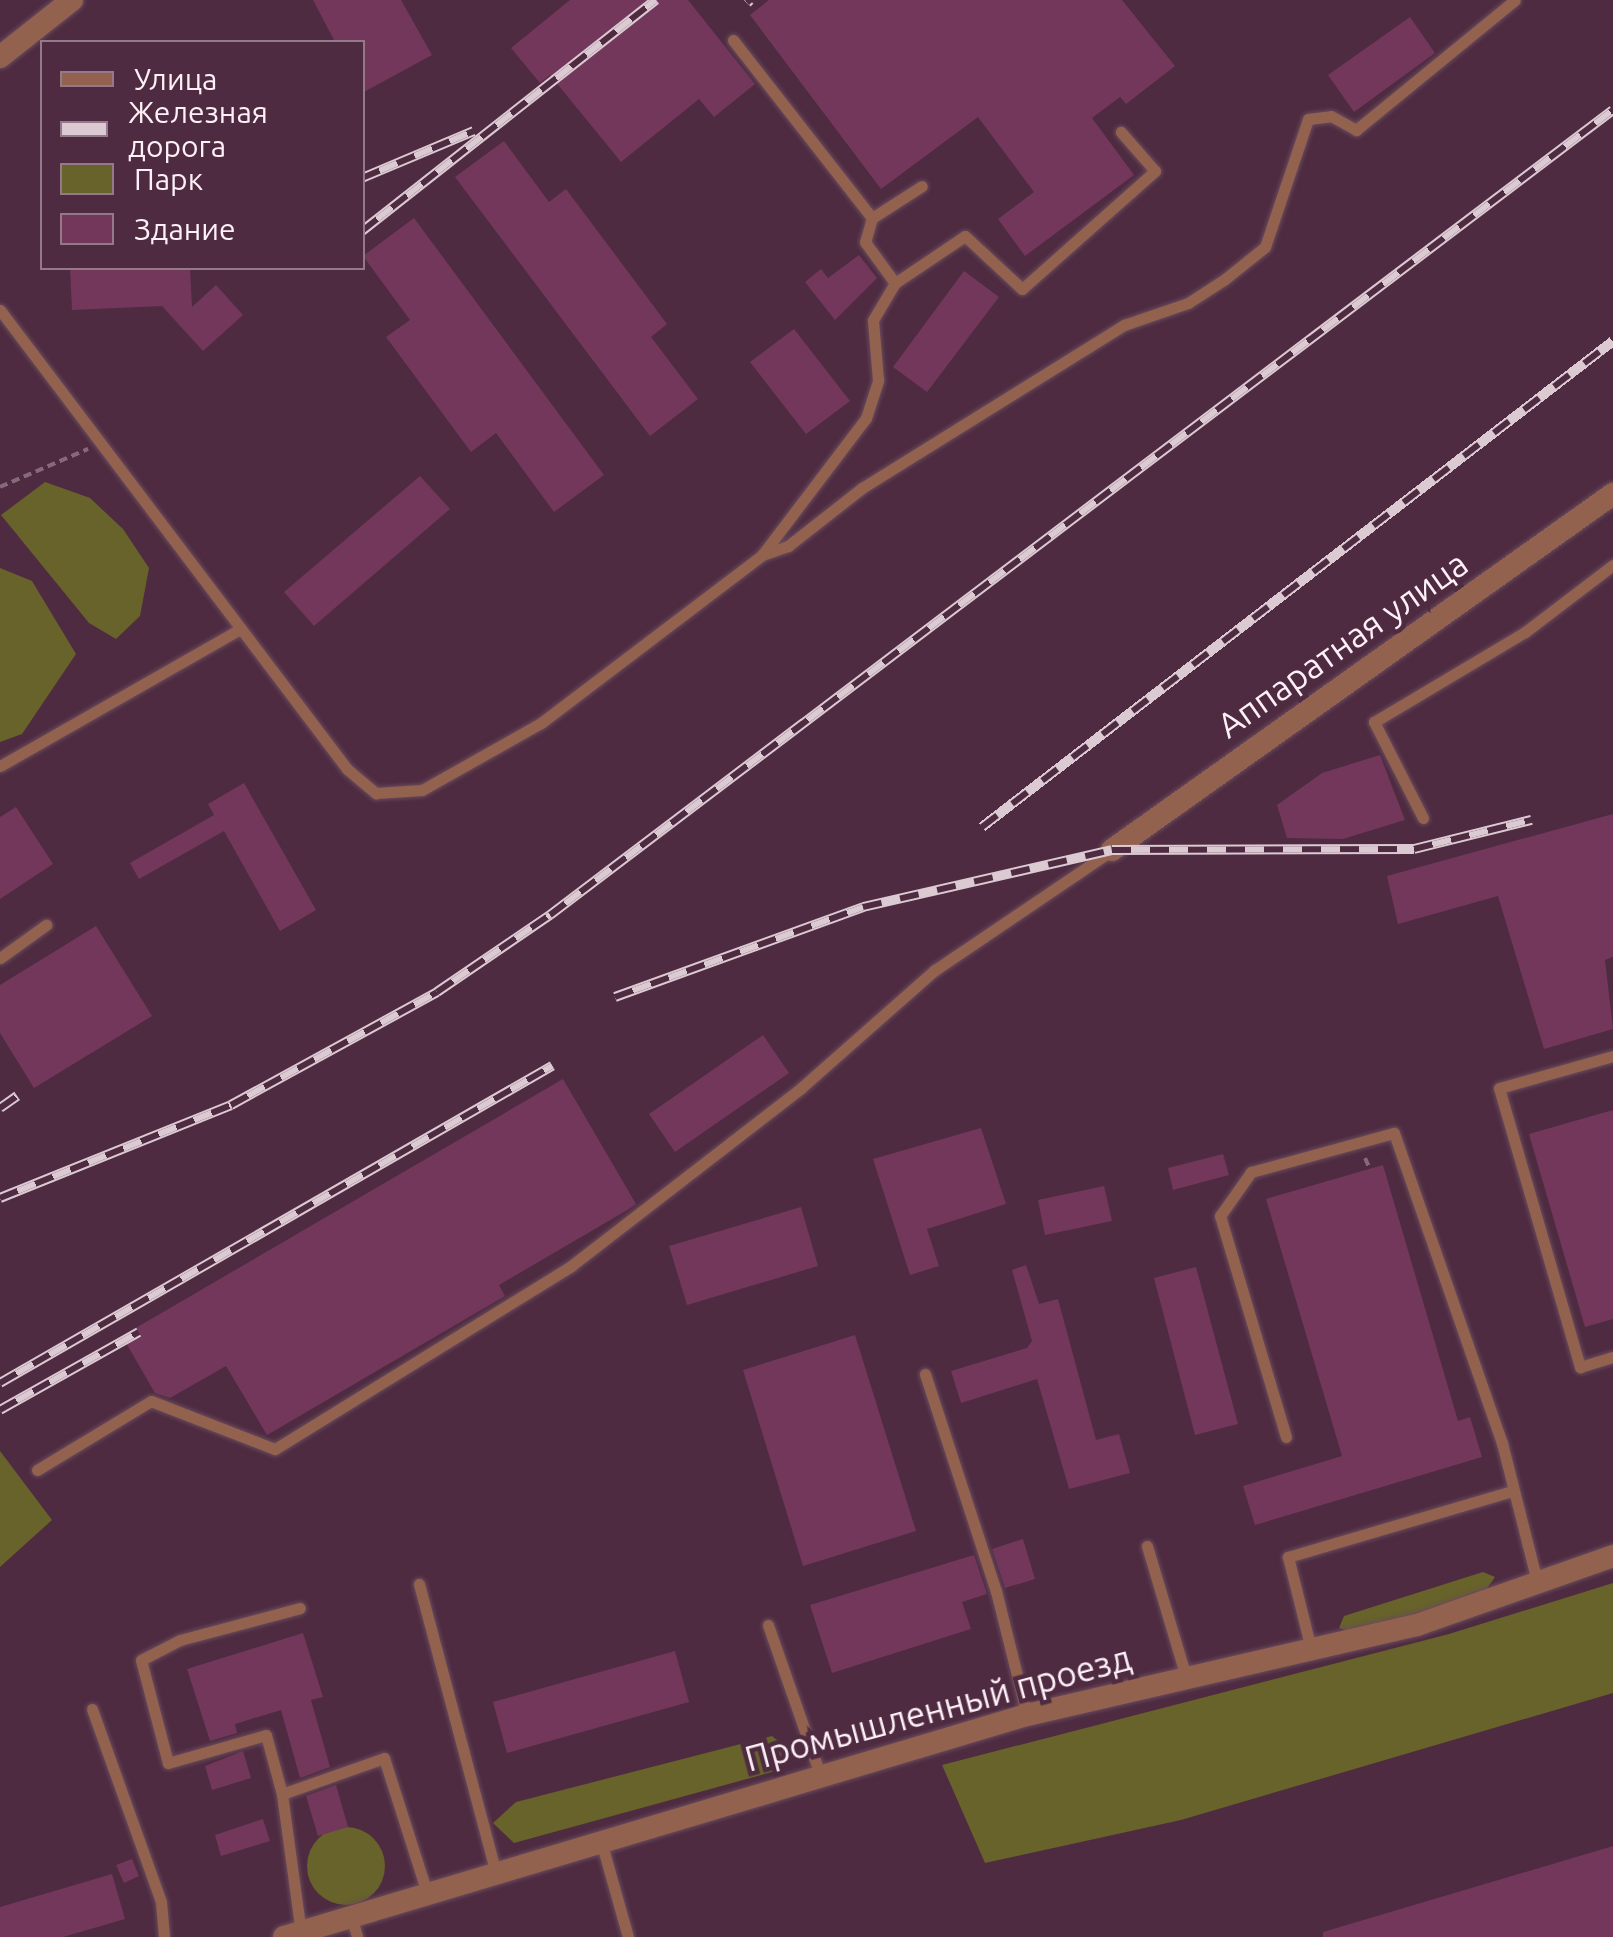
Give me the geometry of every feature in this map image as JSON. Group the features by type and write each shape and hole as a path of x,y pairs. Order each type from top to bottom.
{"street":[{"path":"0,57 72,0"},
{"name":"Аппаратная улица","path":"1112,850 1613,494"},
{"name":"Промышленный проезд","path":"292,1935 354,1928 427,1893 1026,1715 1417,1625 1613,1556"}],"lane":[{"path":"762,555 788,546 862,488 1124,324 1188,303 1225,278 1265,247 1308,119 1331,116 1356,130 1516,0"},
{"path":"733,40 872,218"},
{"path":"0,310 97,445 347,769 376,793 422,790 541,722 762,555 866,418 878,380 873,320 895,284 964,236 1022,289 1155,172 1121,132"},
{"path":"895,284 865,242 872,218 922,186"},
{"path":"1423,818 1374,722 1525,632 1613,565"},
{"path":"0,766 240,629"},
{"path":"37,1470 151,1401 275,1449 571,1266 801,1088 935,970 1112,850"},
{"path":"0,958 46,925"},
{"path":"1613,1056 1499,1088 1580,1367 1613,1356"},
{"path":"1286,1437 1220,1216 1252,1172 1394,1132 1502,1443 1509,1492 1536,1580"},
{"path":"925,1374 996,1591 1026,1715"},
{"path":"1312,1652 1288,1557 1509,1492"},
{"path":"1147,1546 1186,1678"},
{"path":"418,1584 496,1872"},
{"path":"292,1935 282,1794 266,1736 168,1763 141,1660 180,1640 300,1608"},
{"path":"768,1625 820,1774"},
{"path":"92,1709 161,1902 164,1937"},
{"path":"282,1794 384,1758 427,1893"},
{"path":"601,1840 628,1937"}],"path":[{"path":"0,487 97,445"}],"green space":[{"path":"45,482 90,498 123,529 149,568 140,616 116,639 89,623 1,515"},
{"path":"0,568 32,581 76,654 22,734 0,742"},
{"path":"0,1451 52,1520 0,1567"},
{"path":"1483,1572 1495,1577 1486,1590 1356,1633 1339,1628 1344,1616"},
{"path":"1613,1583 1613,1693 1181,1820 985,1863 942,1765 1449,1634"},
{"path":"772,1736 788,1749 776,1771 514,1843 493,1823 516,1802"},
{"path":"346,1827 361,1830 373,1839 382,1851 382,1881 373,1893 361,1902 346,1905 331,1902 319,1893 310,1881 307,1866 310,1851 319,1839 331,1830"}],"building":[{"path":"313,0 401,0 432,55 365,91 365,40 334,40"},
{"path":"570,0 688,0 755,84 714,117 699,99 621,162 550,75 540,83 511,48"},
{"path":"769,0 1122,0 1175,66 1126,104 1120,97 1092,118 1134,175 1025,256 998,219 1034,192 978,117 881,189 750,15"},
{"path":"1410,17 1435,53 1354,112 1328,75"},
{"path":"504,141 549,202 566,189 667,324 651,337 698,399 650,436 455,177"},
{"path":"414,218 604,475 554,512 496,433 471,452 386,337 410,320 365,255"},
{"path":"859,255 877,278 835,320 805,282 821,269 828,278"},
{"path":"70,270 190,270 192,307 216,285 243,315 203,351 162,306 72,310"},
{"path":"964,271 999,297 927,392 893,367"},
{"path":"794,329 850,401 806,434 750,362"},
{"path":"420,476 450,509 314,626 284,592"},
{"path":"1380,755 1405,820 1343,839 1287,838 1277,805 1322,773"},
{"path":"244,783 316,910 280,931 224,831 139,879 130,863 214,815 208,804"},
{"path":"16,807 53,864 0,899 0,817"},
{"path":"1613,814 1613,957 1605,960 1613,1029 1544,1049 1498,896 1398,924 1387,876"},
{"path":"96,926 152,1016 34,1088 0,1033 0,985"},
{"path":"763,1035 789,1073 675,1152 649,1114"},
{"path":"563,1079 636,1204 499,1285 505,1296 267,1435 226,1366 170,1398 155,1393 122,1336"},
{"path":"1613,1110 1613,1319 1585,1327 1529,1134"},
{"path":"981,1128 1006,1204 927,1229 939,1266 910,1275 873,1159"},
{"path":"1223,1154 1229,1175 1173,1190 1168,1168"},
{"path":"1383,1165 1458,1421 1470,1417 1482,1457 1255,1525 1243,1486 1342,1456 1266,1199"},
{"path":"1104,1186 1112,1221 1045,1235 1038,1200"},
{"path":"801,1207 818,1266 687,1305 669,1246"},
{"path":"1026,1265 1039,1304 1058,1299 1096,1440 1119,1434 1130,1473 1069,1489 1037,1379 961,1403 951,1371 1027,1348 1032,1341 1012,1270"},
{"path":"1196,1267 1238,1424 1195,1435 1154,1278"},
{"path":"855,1335 916,1531 803,1566 743,1370"},
{"path":"1023,1539 1035,1579 1005,1588 992,1549"},
{"path":"974,1555 987,1594 962,1602 971,1629 832,1673 810,1605"},
{"path":"303,1633 323,1697 311,1700 330,1767 300,1778 281,1710 235,1724 237,1733 210,1741 187,1669"},
{"path":"675,1651 689,1702 507,1753 493,1702"},
{"path":"243,1751 251,1778 212,1790 205,1766"},
{"path":"336,1785 348,1827 318,1836 306,1796"},
{"path":"263,1819 270,1841 221,1856 215,1835"},
{"path":"1613,1846 1613,1937 1323,1937 1323,1932"},
{"path":"132,1859 139,1876 124,1883 116,1865"},
{"path":"112,1874 125,1919 63,1937 0,1937 0,1907"}],"railway":[{"path":"365,229 656,0"},
{"path":"747,3 750,0"},
{"path":"0,1198 231,1105 437,992 550,915 1613,110"},
{"path":"365,177 474,131"},
{"path":"982,827 1613,341"},
{"path":"615,997 863,907 1112,850 1414,849 1531,820"},
{"path":"0,1383 552,1066"},
{"path":"0,1108 17,1096"},
{"path":"0,1410 139,1332"}]}
